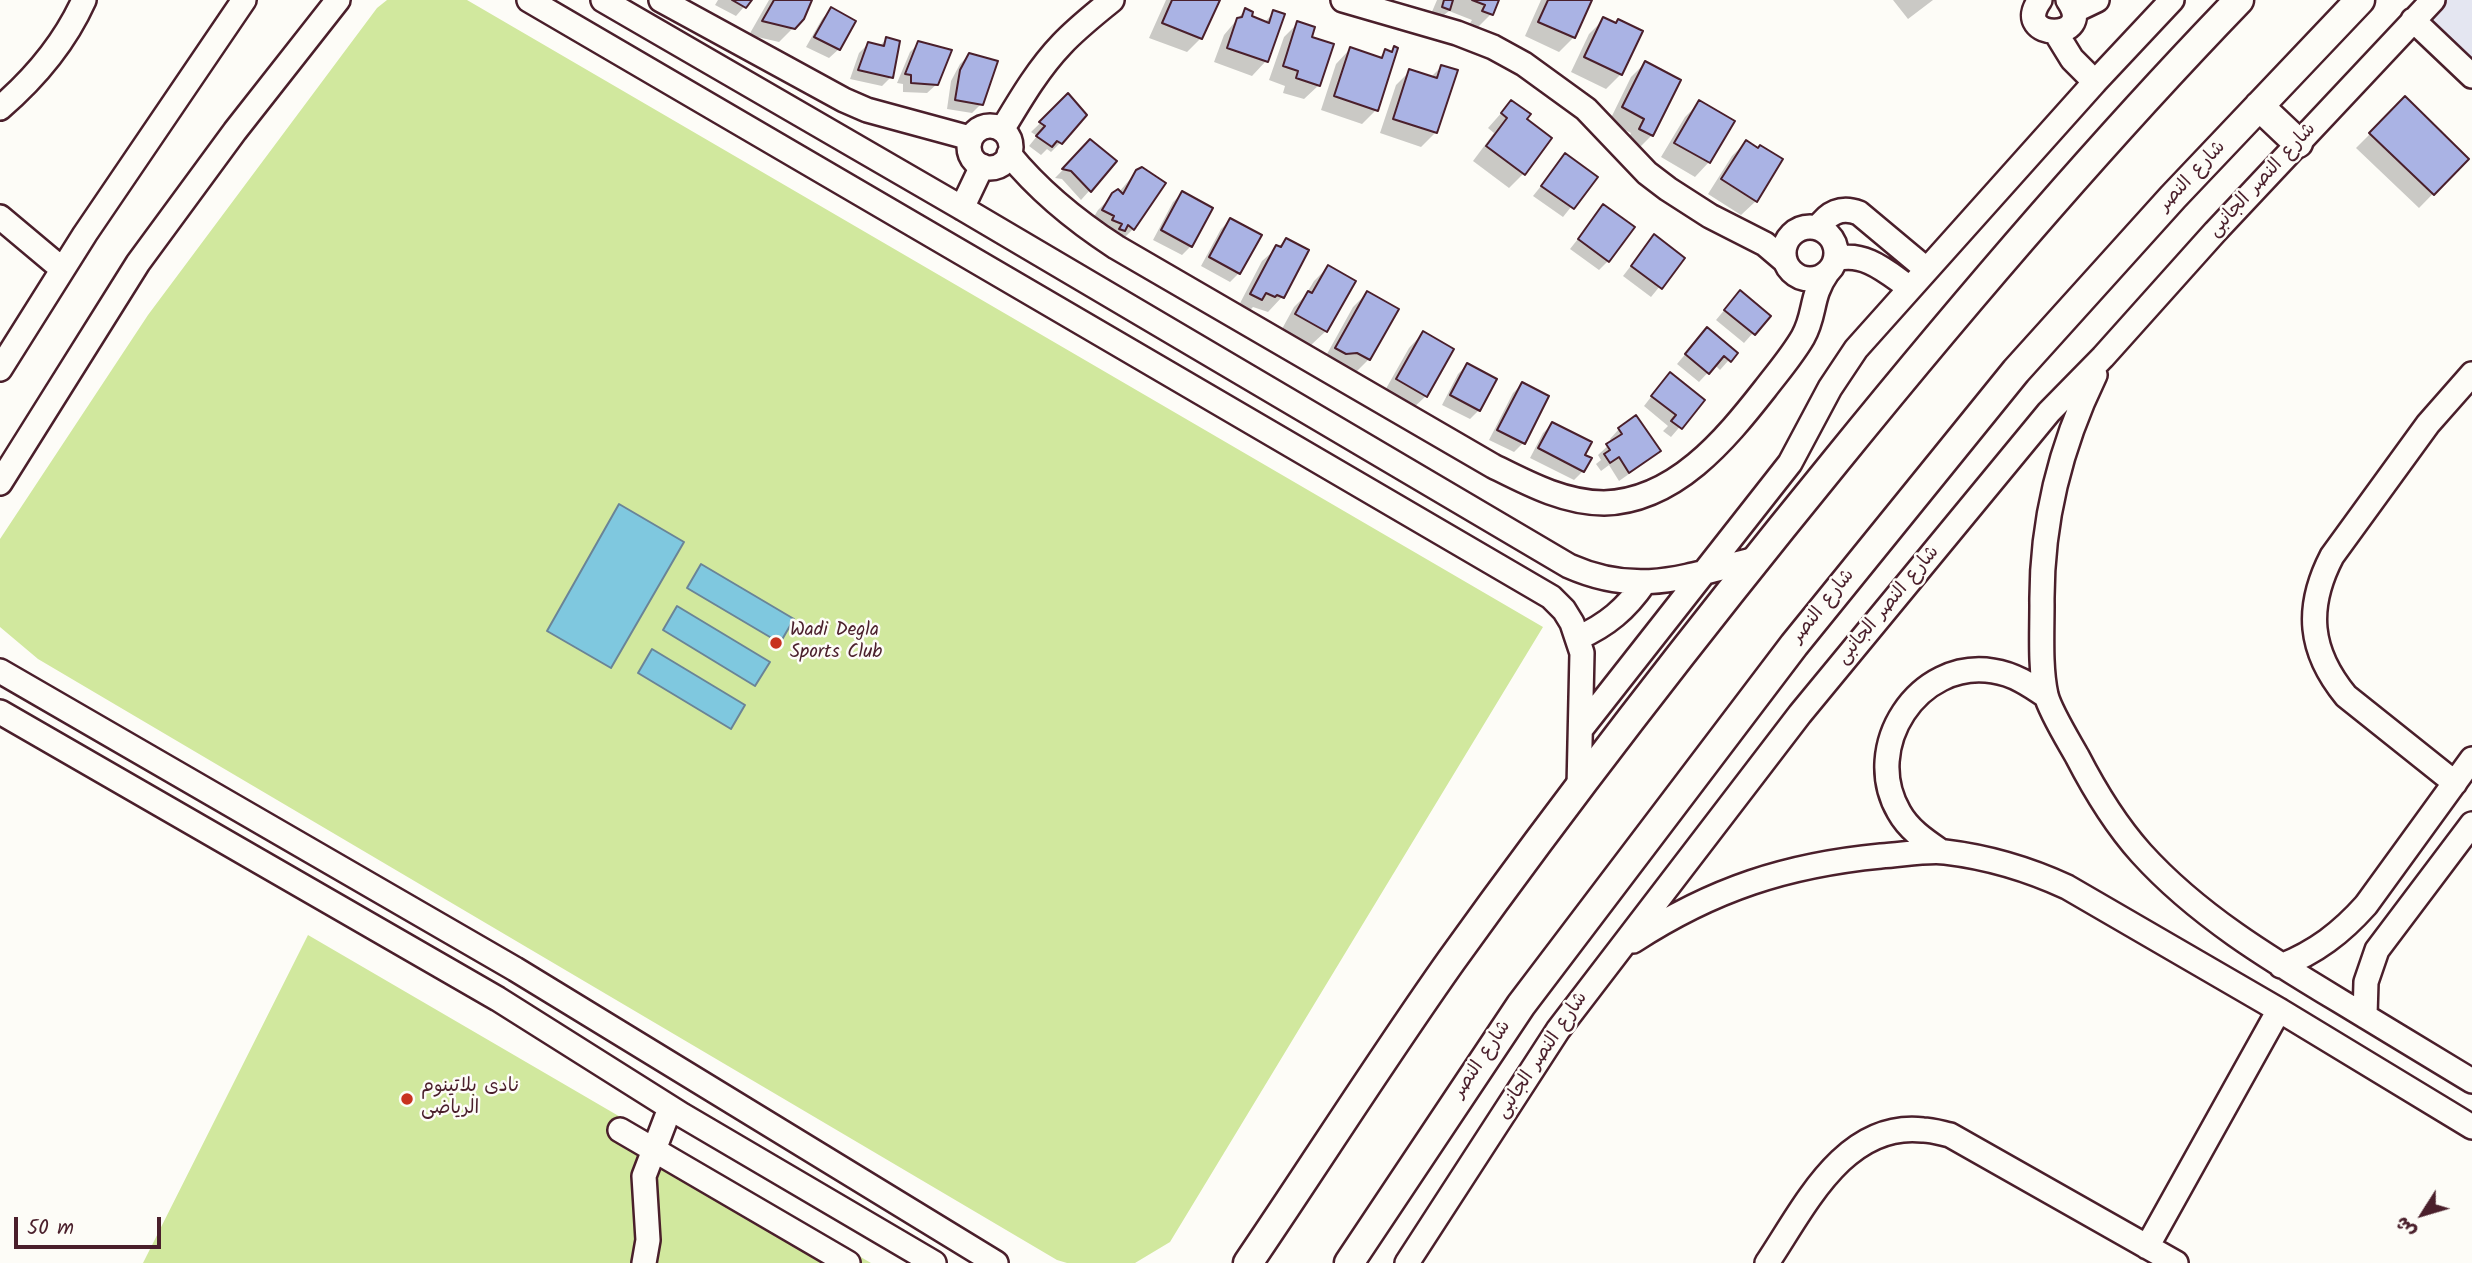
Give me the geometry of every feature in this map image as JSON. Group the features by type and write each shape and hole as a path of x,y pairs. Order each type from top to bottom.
{"main road":[{"path":"1248,1263 1448,965 1579,788 1756,559 1956,312 2123,122 2239,0"},
{"name":"شارع النصر","path":"1349,1263 1521,1005 1794,645 2017,370 2173,197 2360,0"},
{"path":"2259,106 2298,143"}],"street":[{"path":"0,108 44,65 76,19 84,0"},
{"path":"0,369 62,269 244,0"},
{"path":"0,484 138,263 235,131 338,0"},
{"path":"529,0 1551,597 1564,610 1578,638 1582,653 1579,788"},
{"path":"603,0 1569,566 1605,580 1644,583 1676,579 1756,559"},
{"path":"661,0 844,100 867,110 970,138"},
{"path":"1002,130 1029,85 1051,57 1077,29 1112,0"},
{"path":"1343,0 1457,33 1493,47 1524,64 1586,109 1647,173 1668,189 1722,223 1774,250 1803,278 1812,295 1813,304"},
{"path":"2035,5 2039,26 2050,33 2056,33 2068,28 2071,23 2071,5 2097,0"},
{"path":"1581,729 1790,463 1830,388 1856,349 2172,0"},
{"name":"شارع النصر الجانبى","path":"1407,1263 1558,1030 1800,714 2049,412 2433,0"},
{"path":"2413,20 2472,76"},
{"path":"2056,33 2072,59 2095,82"},
{"path":"984,127 1002,130 1010,141 1009,154 995,167 982,166 972,158 970,138 984,127"},
{"path":"1009,154 1037,186 1087,229 1115,247 1529,485 1559,495 1603,503 1626,500 1654,491 1696,465 1728,434 1793,352 1808,326 1816,290 1832,266 1837,251 1831,237 1818,228 1808,227 1790,236 1756,239"},
{"path":"962,208 982,166"},
{"path":"1818,228 1836,211 1858,213 1926,269"},
{"path":"0,218 62,269"},
{"path":"1785,261 1784,252 1790,236"},
{"path":"1803,278 1820,277 1832,266 1849,257 1863,259 1910,288"},
{"path":"2103,357 2078,409 2060,463 2047,520 2041,578 2046,696 2090,781 2116,822 2142,854 2178,890 2281,966 2472,1081"},
{"path":"2455,783 2346,696 2332,679 2322,660 2314,618 2322,575 2332,556 2428,424 2472,374"},
{"path":"1578,638 1610,621 1623,610 1644,583"},
{"path":"0,671 515,969 996,1263"},
{"path":"1942,852 1911,828 1899,812 1888,784 1887,754 1895,725 1911,700 1935,682 1963,671 2002,673 2021,679 2046,696"},
{"path":"24,687 11,697 4,713 498,999 676,1111 934,1263"},
{"path":"2281,966 2306,956 2349,925 2472,759"},
{"path":"2365,1016 2366,982 2377,950 2472,824"},
{"path":"1618,950 1668,918 1720,893 1776,873 1833,861 1942,852 2018,867 2036,872 2067,887 2279,1010 2472,1127"},
{"path":"498,999 515,969"},
{"path":"2147,1247 2279,1010"},
{"path":"644,1263 648,1240 644,1176 676,1111"},
{"path":"1767,1263 1842,1157 1865,1140 1893,1131 1922,1129 1950,1135 2176,1263"},
{"path":"620,1130 848,1263"},
{"path":"658,1152 657,1186 663,1237 660,1263"}],"shaded area":[{"path":"2415,0 2472,0 2472,68 2406,9"}],"green space":[{"name":"Wadi Degla Sports Club","path":"387,0 467,0 1543,627 1170,1242 1135,1263 1067,1263 1057,1260 38,659 0,627 0,539 148,315 377,8"},
{"name":"نادى بلاتينوم الرياضى","path":"308,935 871,1263 143,1263"}],"water":[{"path":"619,504 684,542 611,668 547,631"},
{"path":"701,564 794,619 780,643 687,588"},
{"path":"677,606 770,662 755,686 663,630"},
{"path":"652,649 745,705 731,729 638,673"}],"building":[{"path":"732,0 752,0 746,8"},
{"path":"774,0 812,0 804,19 795,29 762,21"},
{"path":"1172,0 1220,0 1202,39 1162,23"},
{"path":"1444,0 1453,0 1450,10 1442,7"},
{"path":"1472,0 1499,0 1493,15 1482,11 1485,5"},
{"path":"1548,0 1592,0 1575,38 1538,22"},
{"path":"831,7 856,21 840,50 814,37"},
{"path":"1245,8 1253,12 1252,16 1269,23 1273,10 1285,14 1268,62 1227,48 1237,18 1242,17"},
{"path":"1603,17 1616,23 1618,19 1643,31 1622,75 1584,57"},
{"path":"1297,21 1315,27 1312,37 1334,44 1320,86 1296,78 1298,71 1283,66"},
{"path":"886,37 900,41 893,78 858,70 868,42 884,46"},
{"path":"918,41 952,50 938,85 911,83 911,75 905,74"},
{"path":"1394,46 1398,48 1378,111 1334,96 1350,47 1382,58 1385,49 1392,52"},
{"path":"969,53 998,61 983,105 955,100 960,70"},
{"path":"1645,61 1681,80 1653,136 1639,129 1644,119 1622,107"},
{"path":"1441,65 1458,70 1437,133 1393,119 1409,69 1437,78"},
{"path":"1068,93 1087,115 1062,144 1057,141 1052,147 1036,136 1045,126 1039,122"},
{"path":"2405,96 2469,159 2434,195 2369,133"},
{"path":"1511,100 1531,114 1527,119 1552,138 1525,175 1486,146 1507,118 1501,113"},
{"path":"1699,100 1735,121 1710,163 1674,143"},
{"path":"1090,139 1117,161 1091,192 1071,171 1062,169"},
{"path":"1746,140 1783,159 1757,202 1721,179"},
{"path":"1565,153 1598,177 1574,209 1541,186"},
{"path":"1142,167 1166,183 1134,230 1128,225 1125,231 1119,229 1122,224 1112,220 1114,216 1102,210 1112,193 1118,189 1123,194 1136,170"},
{"path":"1182,191 1213,208 1192,247 1161,230"},
{"path":"1603,204 1635,227 1609,262 1578,239"},
{"path":"1230,218 1262,235 1240,274 1209,257"},
{"path":"1654,234 1685,258 1662,289 1631,266"},
{"path":"1286,238 1309,250 1284,298 1266,293 1262,300 1250,294 1276,245 1281,247"},
{"path":"1328,265 1356,281 1327,332 1295,314 1308,291 1312,293"},
{"path":"1740,290 1771,316 1755,335 1724,310"},
{"path":"1367,291 1399,309 1370,360 1357,353 1346,354 1335,348"},
{"path":"1707,327 1738,353 1731,362 1724,356 1709,374 1685,354"},
{"path":"1423,331 1454,349 1427,397 1396,379"},
{"path":"1467,363 1497,379 1480,411 1450,395"},
{"path":"1670,372 1705,400 1682,429 1671,421 1676,415 1651,396"},
{"path":"1522,382 1549,396 1525,444 1497,430"},
{"path":"1636,415 1661,451 1629,473 1619,457 1610,463 1604,454 1610,450 1606,444 1622,434 1618,428"},
{"path":"1552,422 1592,442 1585,455 1592,458 1584,472 1538,448"}],"place":[{"name":"Wadi Degla Sports Club","path":"776,643"},
{"name":"نادى بلاتينوم الرياضى","path":"407,1099"}]}
